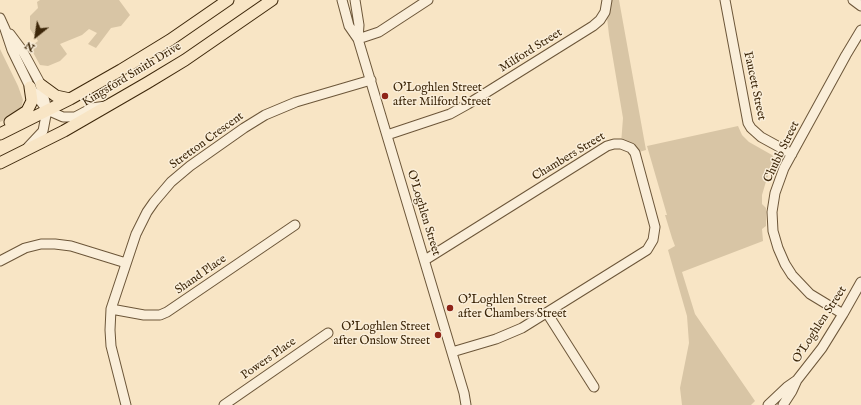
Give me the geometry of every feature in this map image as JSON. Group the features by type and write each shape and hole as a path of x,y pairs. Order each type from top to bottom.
{"main road":[{"name":"Kingsford Smith Drive","path":"0,134 70,99 121,70 170,40 228,0"},
{"name":"Kingsford Smith Drive","path":"0,162 25,151 110,105 185,60 272,0"},
{"path":"0,129 27,111 32,101 36,86 56,96 70,99"}],"street":[{"name":"O'Loghlen Street","path":"342,0 349,26 358,39 425,260 464,393 466,405"},
{"name":"O'Loghlen Street","path":"355,0 359,25 358,39"},
{"path":"358,39 379,32 428,0"},
{"name":"Milford Street","path":"387,135 430,122 450,114 468,104 593,26 600,20 605,12 607,0"},
{"name":"Faucett Street","path":"726,0 748,123 751,128 761,137 792,154"},
{"path":"853,0 861,6"},
{"path":"0,18 12,50 36,86 47,110 43,131 25,151"},
{"name":"Chubb Street","path":"843,314 810,294 800,285 785,264 773,231 772,212 775,193 792,154 861,30"},
{"name":"Stretton Crescent","path":"126,405 111,346 111,309 136,234 147,212 171,182 190,166 265,115 296,102 370,80"},
{"path":"47,110 63,117 75,117 92,108 110,105"},
{"name":"Chambers Street","path":"425,260 607,146 614,144 626,145 635,153 654,221 654,240 646,250 642,254 547,313 509,334 452,352"},
{"name":"Shand Place","path":"111,309 144,315 160,315 174,309 295,225"},
{"path":"0,261 25,248 41,244 55,244 71,246 126,263"},
{"name":"O'Loghlen Street","path":"783,405 797,380 822,348 861,282"},
{"path":"547,313 594,387"},
{"name":"Powers Place","path":"224,405 328,333"},
{"name":"O'Loghlen Street","path":"768,405 787,387 797,380"},
{"name":"O'Loghlen Street","path":"464,393 472,405"}],"shaded area":[{"path":"40,0 119,0 130,15 121,26 111,28 96,48 88,44 97,33 89,29 82,35 60,44 67,54 60,61 48,66 40,65 30,47 38,41 30,29 30,16 38,8 37,2"},
{"path":"605,0 619,0 646,150 639,152 637,158 621,144 623,118 609,35"},
{"path":"0,49 23,100 21,109 12,117 0,122"},
{"path":"738,126 742,135 749,142 772,155 774,158 774,162 762,195 762,204 766,208 766,226 762,229 763,241 682,272 695,314 755,401 751,405 682,405 680,388 689,343 687,316 668,250 675,246 665,215 667,215 647,146"}],"place":[{"name":"O'Loghlen Street after Milford Street","path":"385,96"},
{"name":"O'Loghlen Street after Chambers Street","path":"450,308"},
{"name":"O'Loghlen Street after Onslow Street","path":"438,335"}]}
